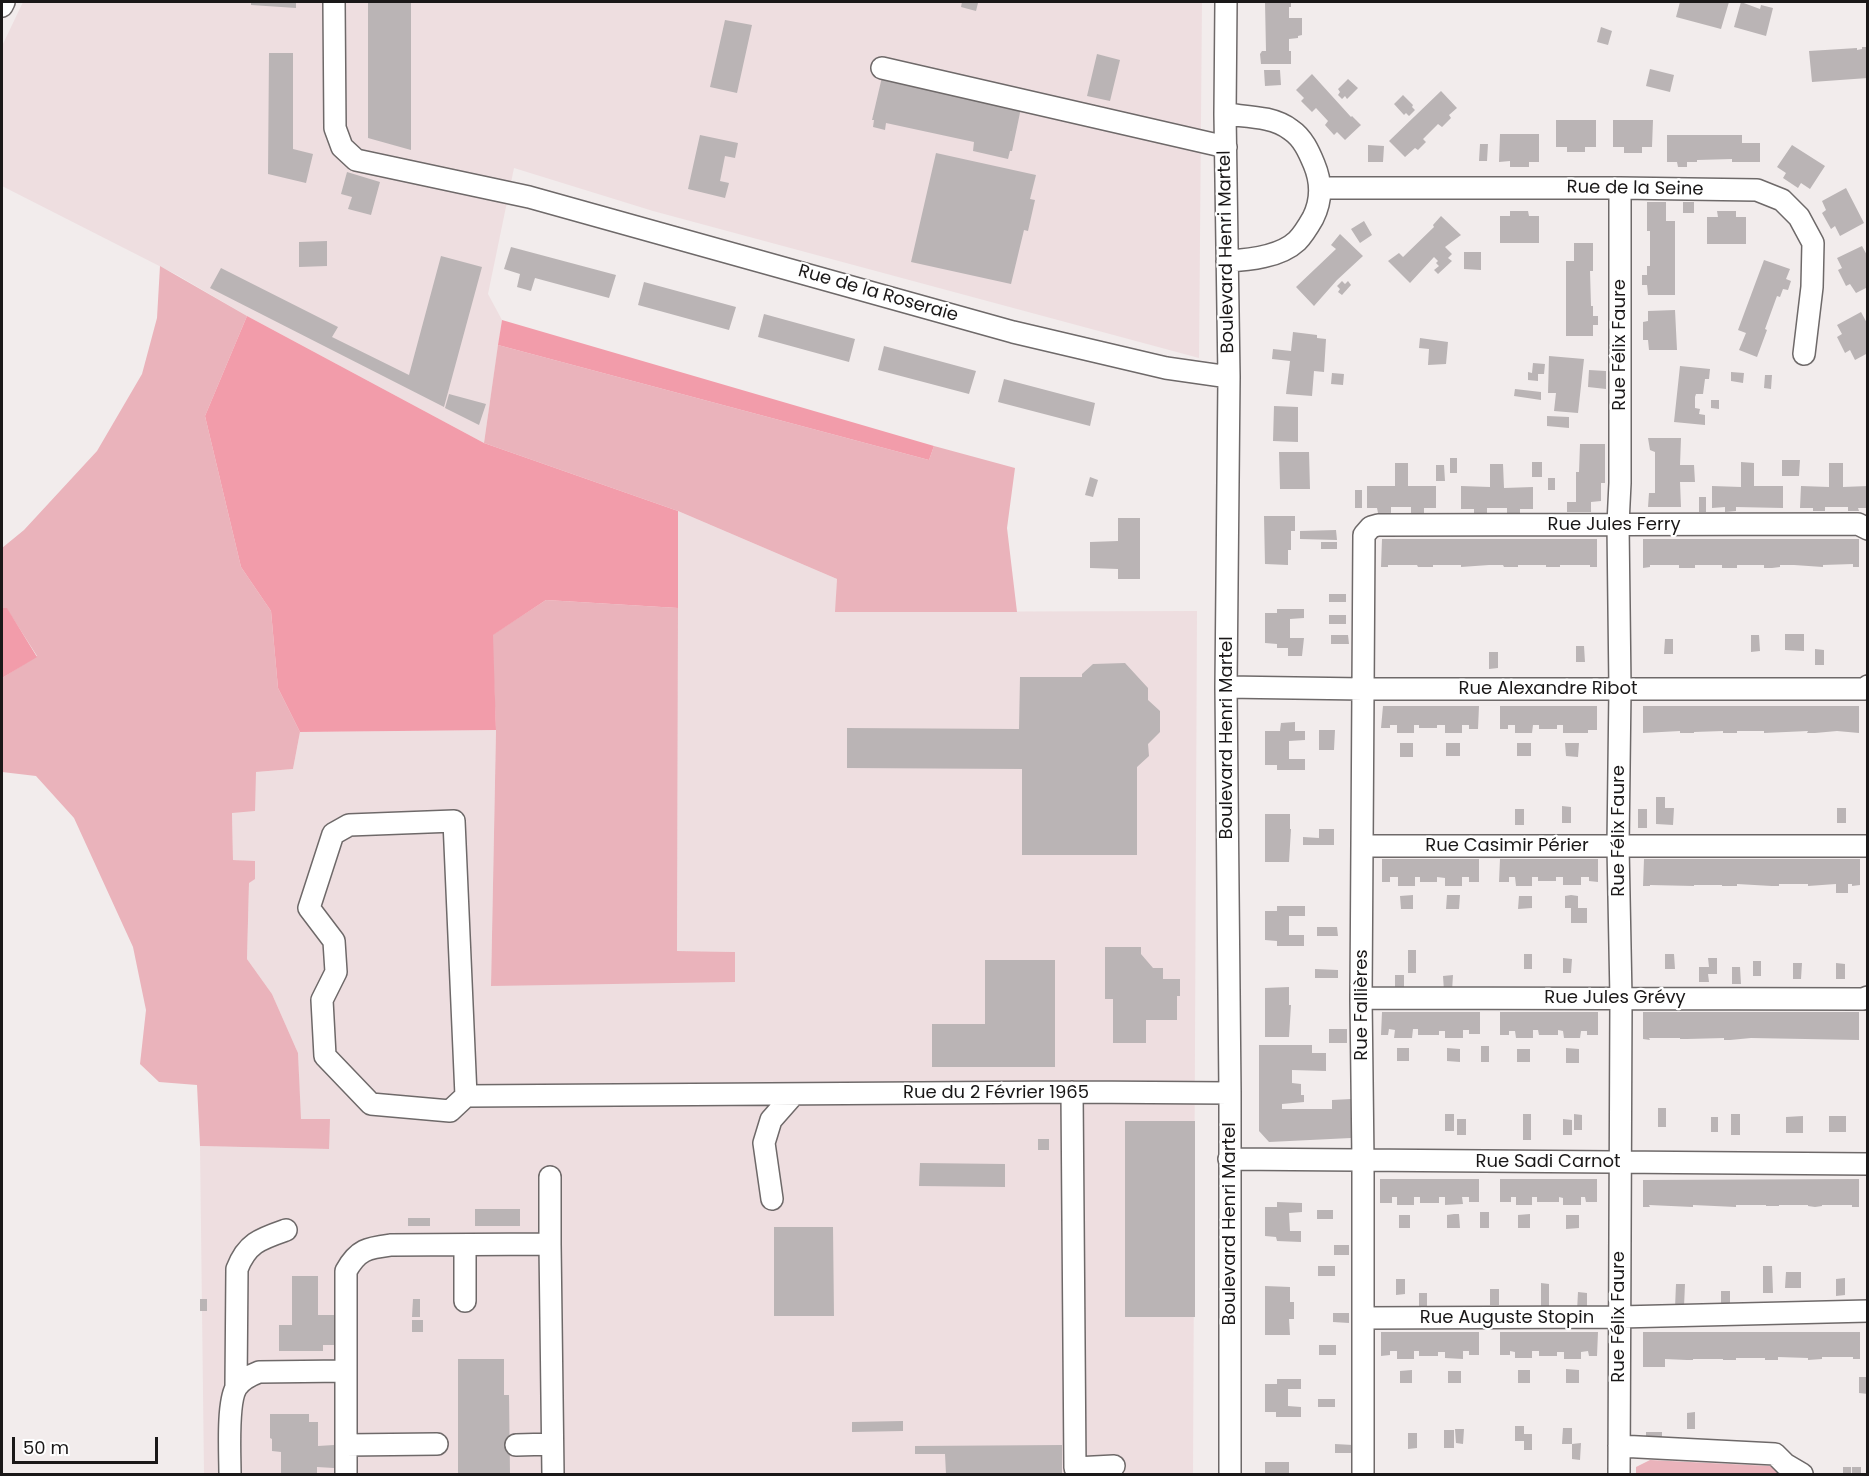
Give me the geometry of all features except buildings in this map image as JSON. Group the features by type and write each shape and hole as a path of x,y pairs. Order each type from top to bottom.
{"street":[{"path":"2,6 4,2"},
{"name":"Rue de la Roseraie","path":"334,2 335,128 342,147 356,160 529,197 1013,332 1166,368 1229,377"},
{"name":"Boulevard Henri Martel","path":"1226,2 1224,114 1229,377 1226,687 1230,1093 1230,1474"},
{"path":"882,68 1226,147"},
{"path":"1224,114 1273,120 1292,130 1307,148 1317,171 1321,188 1318,207 1297,241 1268,255 1249,260 1227,261"},
{"name":"Rue de la Seine","path":"1321,188 1757,190 1782,200 1799,217 1813,243 1812,287 1804,354"},
{"name":"Rue Félix Faure","path":"1619,1474 1620,188"},
{"name":"Rue Jules Ferry","path":"1364,535 1371,527 1378,525 1858,524 1868,529"},
{"name":"Rue Fallières","path":"1363,1474 1361,998 1364,535"},
{"name":"Rue Alexandre Ribot","path":"1226,687 1864,689 1868,686"},
{"path":"453,821 466,1096 450,1111 371,1104 325,1056 322,1000 336,972 334,941 309,908 333,834 349,825 453,821"},
{"name":"Rue Casimir Périer","path":"1362,846 1868,846"},
{"name":"Rue Jules Grévy","path":"1361,998 1863,999 1868,997"},
{"path":"1072,1092 1075,1468 1114,1466"},
{"name":"Rue du 2 Février 1965","path":"466,1096 1230,1093"},
{"path":"772,1199 764,1143 771,1120 793,1095"},
{"name":"Rue Sadi Carnot","path":"1229,1159 1868,1164"},
{"path":"550,1177 553,1474"},
{"path":"230,1474 231,1402 236,1387 237,1269 243,1253 255,1243 286,1230"},
{"path":"346,1474 346,1271 353,1258 370,1248 391,1245 550,1244"},
{"path":"465,1245 465,1301"},
{"name":"Rue Auguste Stopin","path":"1363,1318 1620,1317 1868,1311"},
{"path":"236,1387 249,1376 259,1372 346,1371"},
{"path":"346,1445 437,1444"},
{"path":"516,1445 552,1444"},
{"path":"1619,1446 1775,1454 1785,1464 1802,1474"}],"shaded area":[{"path":"23,2 1202,2 1199,358 653,211 514,168 488,294 502,320 484,443 247,316 177,275 2,186 2,46"},
{"path":"160,266 247,316 205,416 241,567 271,611 278,688 300,732 293,769 256,772 255,811 232,813 233,860 255,861 255,879 249,883 247,959 272,994 298,1053 301,1119 330,1119 329,1149 200,1146 197,1085 159,1082 140,1064 146,1010 133,947 74,818 36,776 2,772 2,678 37,656 7,609 2,608 2,548 24,530 97,451 142,374 157,318"},
{"path":"247,316 484,443 678,511 678,608 546,600 493,635 496,730 300,732 278,688 271,611 241,567 205,416"},
{"path":"502,320 934,446 929,460 498,345"},
{"path":"498,345 929,460 934,446 1015,468 1007,528 1017,612 835,612 837,579 678,511 484,443"},
{"path":"678,511 837,579 836,612 1197,611 1193,1474 204,1474 200,1146 329,1149 300,1119 298,1053 272,994 247,959 249,883 255,862 233,860 232,813 256,772 293,769 300,732 496,730 491,986 735,952 677,951"},
{"path":"546,600 678,608 677,951 735,952 735,982 491,986 496,730 492,635"},
{"path":"2,608 7,608 37,657 2,678"},
{"path":"1650,1460 1770,1466 1782,1474 1636,1474 1636,1467"}]}
